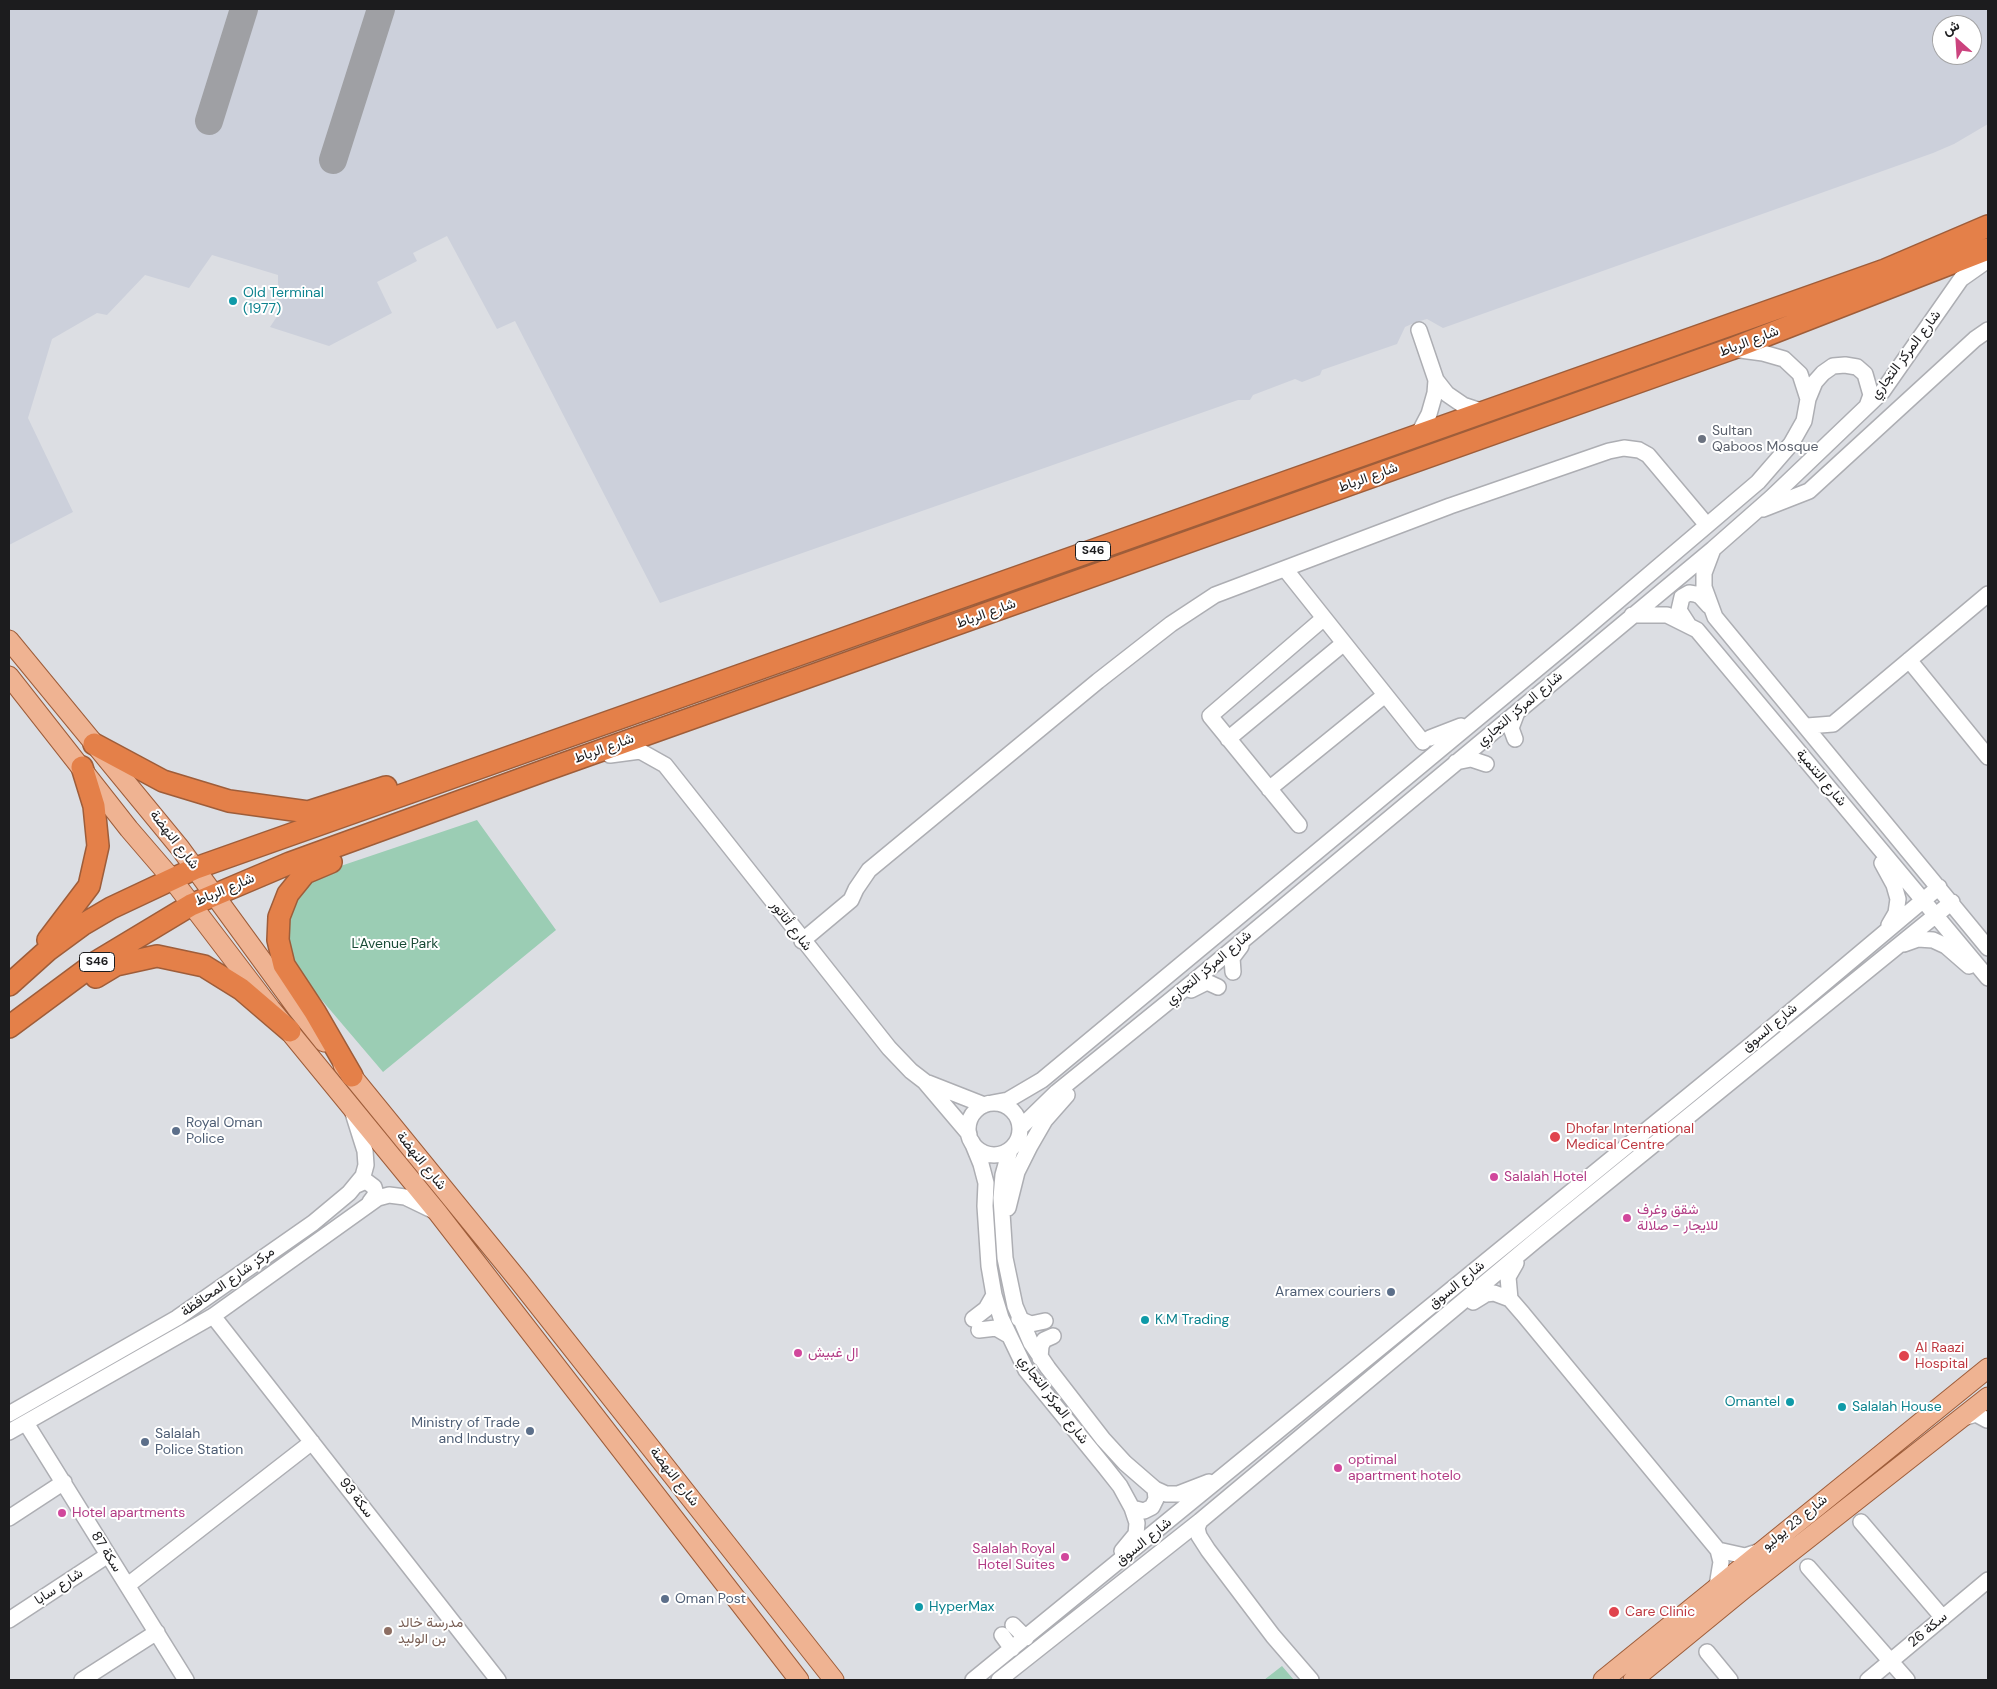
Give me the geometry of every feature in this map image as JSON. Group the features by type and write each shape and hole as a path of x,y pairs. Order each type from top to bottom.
{"highway":[{"name":"شارع الرباط","path":"9,984 48,950 82,925 110,908 196,868 1885,270 1988,226"},
{"name":"شارع الرباط","path":"15,1022 98,961 191,904 290,863 546,770 1731,349 1988,249"},
{"path":"94,744 163,781 229,801 308,812 492,754 540,747"},
{"path":"9,974 54,936 89,886 98,846 94,806 82,767"},
{"path":"352,1076 315,1012 284,965 278,940 279,917 288,894 305,873 401,833 428,813"},
{"path":"15,1022 62,998 116,965 157,956 204,966 241,989 290,1031"}],"main road":[{"name":"شارع النهضة","path":"9,640 130,785 196,868 296,1007 533,1299 834,1679"},
{"name":"شارع النهضة","path":"9,676 172,879 290,1031 438,1213 799,1680"},
{"name":"شارع 23 يوليو","path":"1603,1680 1988,1368"},
{"name":"شارع 23 يوليو","path":"1639,1677 1744,1589 1988,1398"}],"street":[{"name":"شارع المركز التجاري","path":"1020,1128 1057,1092 1088,1066 1168,1003 1713,549 1882,392 1961,279 1988,260"},
{"path":"1418,330 1436,380 1448,394 1463,405 1484,412"},
{"path":"1753,513 1809,491 1975,339 1988,330"},
{"path":"1731,349 1763,352 1784,359 1800,374 1808,399"},
{"name":"شارع المركز التجاري","path":"988,1104 1008,1100 1042,1080 1195,945 1472,722 1758,482 1791,444 1804,421 1808,399 1814,382 1823,373 1833,366 1857,367 1865,374 1871,395 1867,406"},
{"path":"1418,436 1429,414 1435,393 1436,380"},
{"path":"802,941 850,900 869,870 1098,681 1170,624 1215,595 1450,506 1609,451 1624,448 1639,450 1648,455 1706,524"},
{"name":"شارع التنمية","path":"1713,549 1704,573 1704,588 1711,610 1988,948"},
{"path":"1285,569 1386,695 1426,740 1472,722"},
{"path":"1690,625 1682,618 1678,610 1682,597 1695,594 1704,600 1711,610"},
{"path":"1807,726 1833,724 1988,594"},
{"name":"شارع التنمية","path":"1632,615 1667,615 1697,630 1987,976"},
{"path":"1299,825 1211,719 1212,712 1324,618"},
{"path":"1228,739 1344,643"},
{"path":"1909,660 1988,757"},
{"path":"1269,789 1386,695"},
{"path":"1515,739 1511,728 1517,712"},
{"path":"1829,753 1833,724"},
{"name":"شارع أتاتور","path":"546,770 623,751 640,752 665,764 802,941 889,1048 911,1071 924,1081 971,1138"},
{"path":"1456,762 1471,759 1486,764"},
{"path":"1879,847 1881,860 1894,885 1898,899 1896,913 1886,930"},
{"name":"شارع السوق","path":"973,1680 1744,1050 1939,887"},
{"name":"شارع السوق","path":"999,1680 1200,1521 1535,1241 1952,902"},
{"path":"1232,972 1232,958 1254,931"},
{"path":"1896,948 1918,940 1933,940 1946,946 1968,966 1987,976"},
{"path":"1168,1003 1200,984 1213,983 1218,987"},
{"path":"1004,1239 1010,1196 1022,1162 1045,1120 1082,1080 1088,1066"},
{"name":"شارع أتاتور","path":"924,1081 988,1104"},
{"name":"مركز شارع المحافظة","path":"9,1414 176,1318 312,1222 357,1185 366,1171 366,1158 357,1124 344,1097"},
{"path":"988,1104 1008,1107 1015,1112 1020,1128 1019,1136 1010,1150 1002,1153 985,1153 971,1138 971,1117 988,1104"},
{"name":"شارع المركز التجاري","path":"971,1138 982,1164 986,1182 986,1230 994,1295 1008,1334 1026,1370 1120,1486 1132,1508 1137,1523 1136,1534 1100,1577"},
{"name":"شارع المركز التجاري","path":"1010,1150 1002,1181 1001,1216 1010,1289 1019,1320 1040,1358 1103,1439 1125,1463 1155,1489 1166,1494 1178,1494 1222,1477"},
{"path":"357,1185 366,1182 374,1187 376,1194 370,1202"},
{"name":"مركز شارع المحافظة","path":"9,1432 213,1316 370,1202 383,1196 395,1195 412,1200 438,1213"},
{"path":"1510,1299 1509,1273 1535,1241"},
{"path":"1410,1347 1427,1337 1486,1294 1494,1293 1510,1299 1718,1550 1721,1562 1717,1586"},
{"path":"994,1295 976,1324 996,1328 1008,1334"},
{"name":"سكة 93","path":"213,1316 498,1680"},
{"path":"1019,1320 1030,1324 1046,1321"},
{"path":"1040,1358 1041,1346 1044,1340 1053,1336"},
{"path":"1988,1398 1984,1409 1988,1420"},
{"path":"1963,1418 1976,1414 1988,1420"},
{"name":"سكة 87","path":"26,1423 186,1680"},
{"path":"128,1586 312,1442"},
{"path":"9,1518 64,1482"},
{"path":"1132,1508 1144,1511 1152,1507 1155,1502 1155,1489"},
{"path":"1200,1521 1197,1528 1199,1536 1208,1550 1273,1636 1311,1680"},
{"path":"1861,1522 1943,1618"},
{"path":"1718,1550 1745,1556 1760,1551"},
{"name":"شارع سابا","path":"9,1620 108,1555"},
{"path":"1808,1567 1907,1680"},
{"name":"سكة 26","path":"1868,1680 1988,1580"},
{"path":"1012,1649 1008,1630 1026,1638"},
{"path":"82,1680 157,1632"},
{"path":"1707,1652 1730,1680"}],"shaded area":[{"path":"9,9 1988,9 1988,124 1954,144 1443,328 1427,319 1416,322 1405,327 1397,344 1322,370 1320,375 1302,382 1295,379 1253,395 1250,400 1238,400 660,603 515,321 497,329 447,236 413,253 417,261 377,282 392,313 329,346 270,327 278,315 278,275 212,255 189,288 145,275 107,315 97,313 52,339 28,418 73,512 9,545"}],"green space":[{"name":"L'Avenue Park","path":"477,820 556,930 383,1072 280,951 283,907 311,876"},
{"path":"1282,1666 1294,1680 1264,1680"}],"taxiway":[{"path":"209,121 244,9"},
{"path":"333,160 381,9"}],"place":[{"name":"Old Terminal (1977)","path":"233,301"},
{"name":"Sultan Qaboos Mosque","path":"1702,439"},
{"name":"Royal Oman Police","path":"176,1131"},
{"name":"Dhofar International Medical Centre","path":"1555,1137"},
{"name":"Salalah Hotel","path":"1494,1177"},
{"name":"شقق وغرف للايجار - صلالة","path":"1627,1218"},
{"name":"Aramex couriers","path":"1391,1292"},
{"name":"K.M Trading","path":"1145,1320"},
{"name":"ال غبيش","path":"798,1353"},
{"name":"Al Raazi Hospital","path":"1904,1356"},
{"name":"Omantel","path":"1790,1402"},
{"name":"Salalah House","path":"1842,1407"},
{"name":"Ministry of Trade and Industry","path":"530,1431"},
{"name":"Salalah Police Station","path":"145,1442"},
{"name":"optimal apartment hotelo","path":"1338,1468"},
{"name":"Hotel apartments","path":"62,1513"},
{"name":"Salalah Royal Hotel Suites","path":"1065,1557"},
{"name":"Oman Post","path":"665,1599"},
{"name":"HyperMax","path":"919,1607"},
{"name":"Care Clinic","path":"1614,1612"},
{"name":"مدرسة خالد بن الوليد","path":"388,1631"}]}
